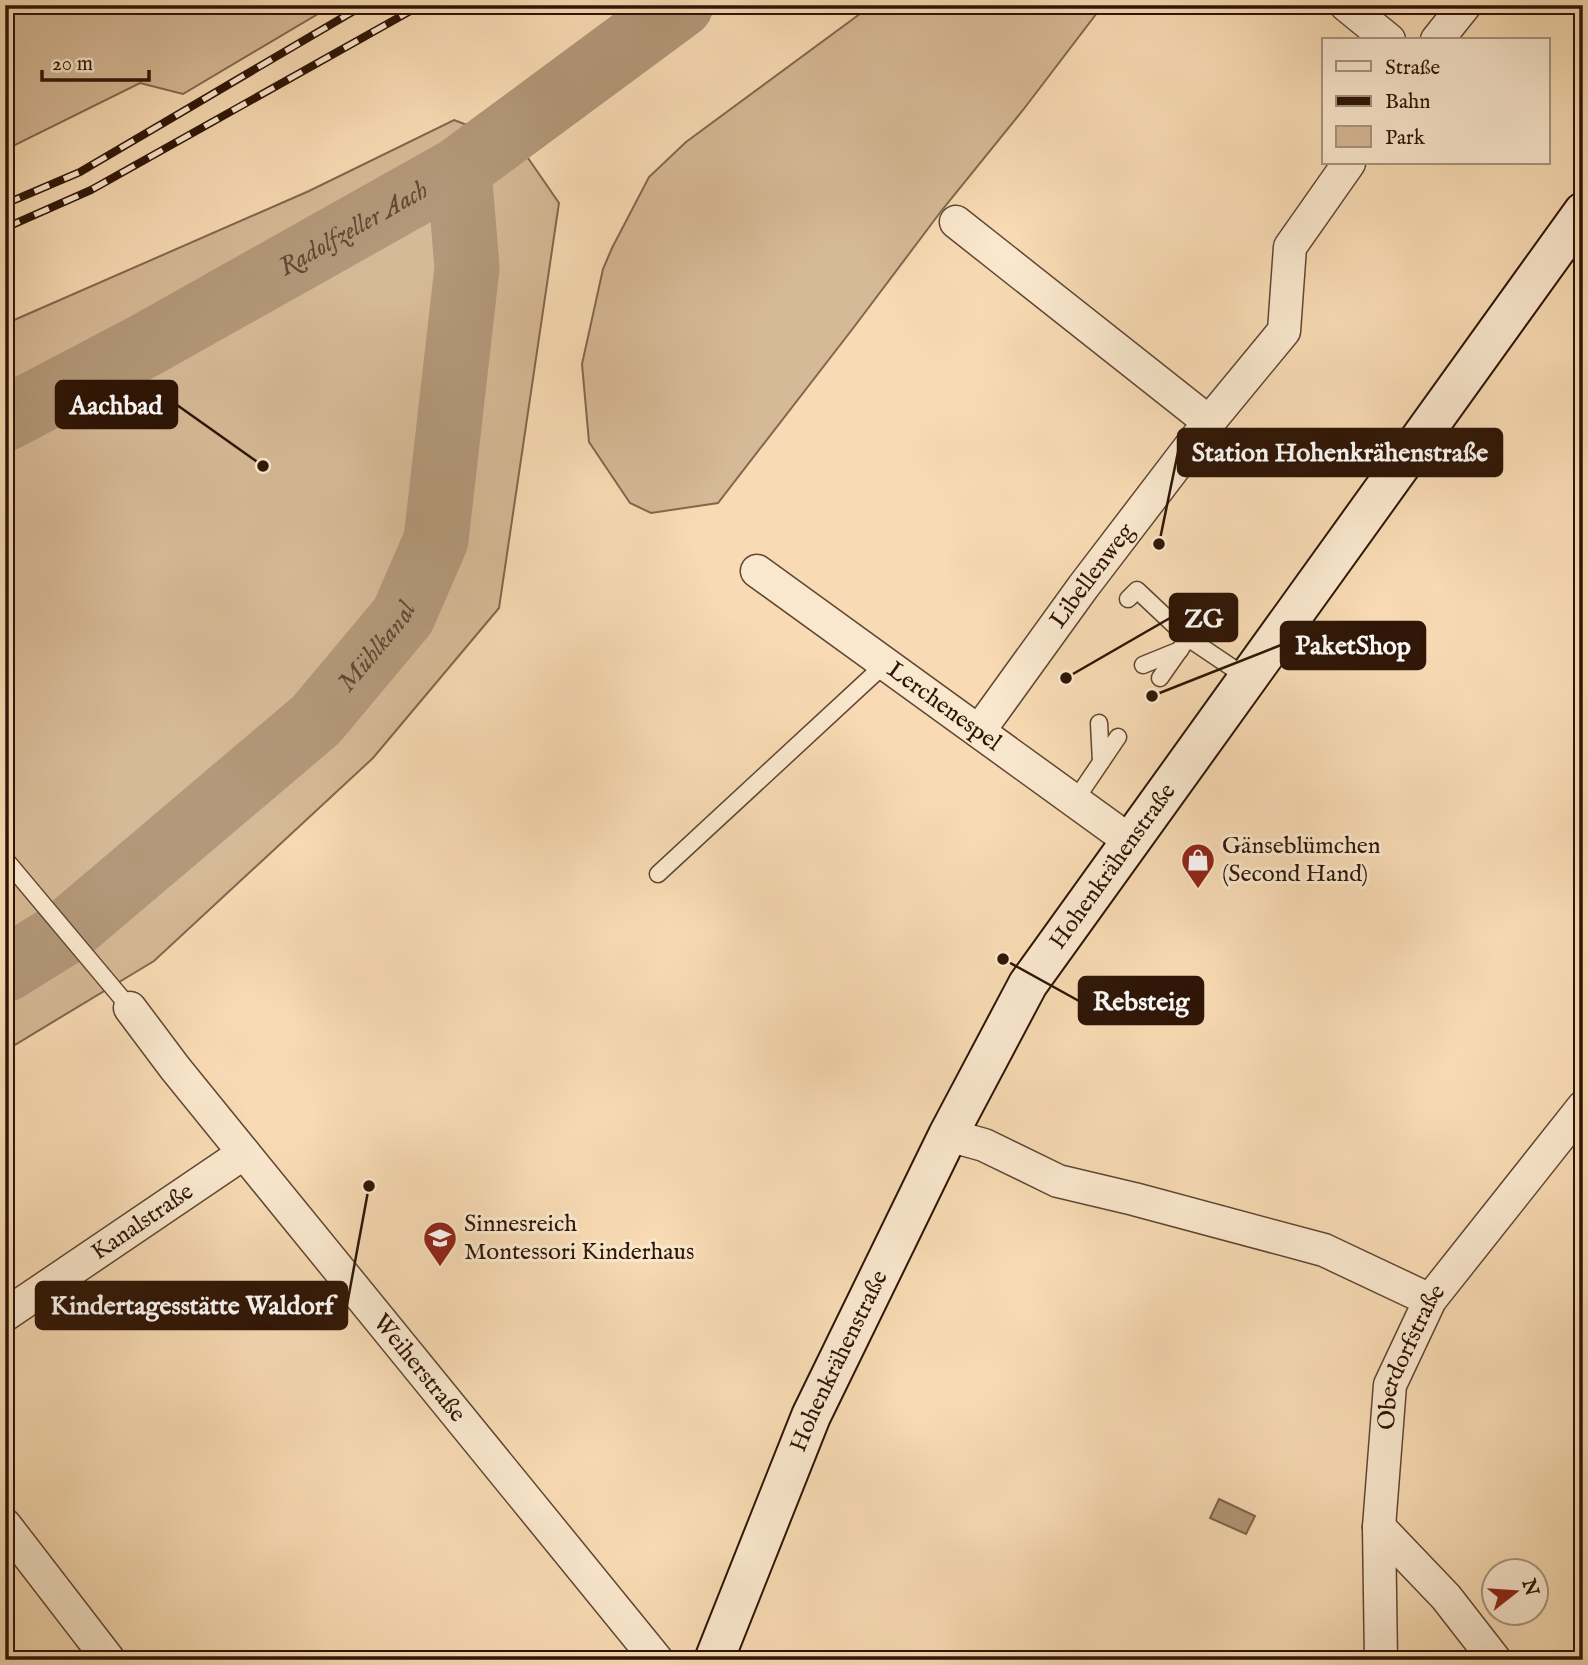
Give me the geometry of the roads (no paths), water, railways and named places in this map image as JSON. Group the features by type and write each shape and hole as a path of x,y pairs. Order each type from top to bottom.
{"main road":[{"name":"Hohenkrähenstraße","path":"714,1660 811,1416 948,1135 1028,984 1583,212"}],"street":[{"path":"1346,5 1387,38"},
{"path":"1439,38 1465,5"},
{"name":"Libellenweg","path":"979,731 1083,587 1209,422 1284,331 1290,247 1348,164"},
{"path":"956,222 1209,422"},
{"name":"Lerchenespel","path":"757,571 1130,841"},
{"name":"Weiherstraße","path":"130,1008 175,1068 657,1660"},
{"name":"Oberdorfstraße","path":"1381,1660 1380,1527 1390,1385 1430,1300 1583,1107"},
{"path":"948,1135 984,1145 1058,1181 1324,1250 1430,1300"},
{"name":"Kanalstraße","path":"5,1315 244,1153"},
{"path":"5,1525 109,1660"},
{"path":"1380,1527 1446,1597 1495,1660"}],"lane":[{"path":"1128,599 1137,590 1184,644 1248,679"},
{"path":"1143,665 1184,644"},
{"path":"1160,678 1184,644"},
{"path":"658,874 885,664"},
{"path":"1099,723 1101,762"},
{"path":"1074,802 1118,737"},
{"path":"5,859 130,1008"}],"waterway":[{"name":"Radolfzeller Aach","path":"5,419 144,346 459,169 681,5"},
{"name":"Mühlkanal","path":"5,970 66,932 316,720 403,616 436,540 467,268 459,169"}],"railway":[{"path":"5,204 80,172 364,5"},
{"path":"5,228 91,190 421,5"}],"place":[{"name":"Aachbad","path":"263,466"},
{"name":"Station Hohenkrähenstraße","path":"1159,544"},
{"name":"ZG","path":"1066,678"},
{"name":"PaketShop","path":"1152,696"},
{"name":"Gänseblümchen (Second Hand)","path":"1198,890"},
{"name":"Rebsteig","path":"1003,959"},
{"name":"Kindertagesstätte Waldorf","path":"369,1186"},
{"name":"Sinnesreich Montessori Kinderhaus","path":"440,1268"}]}
